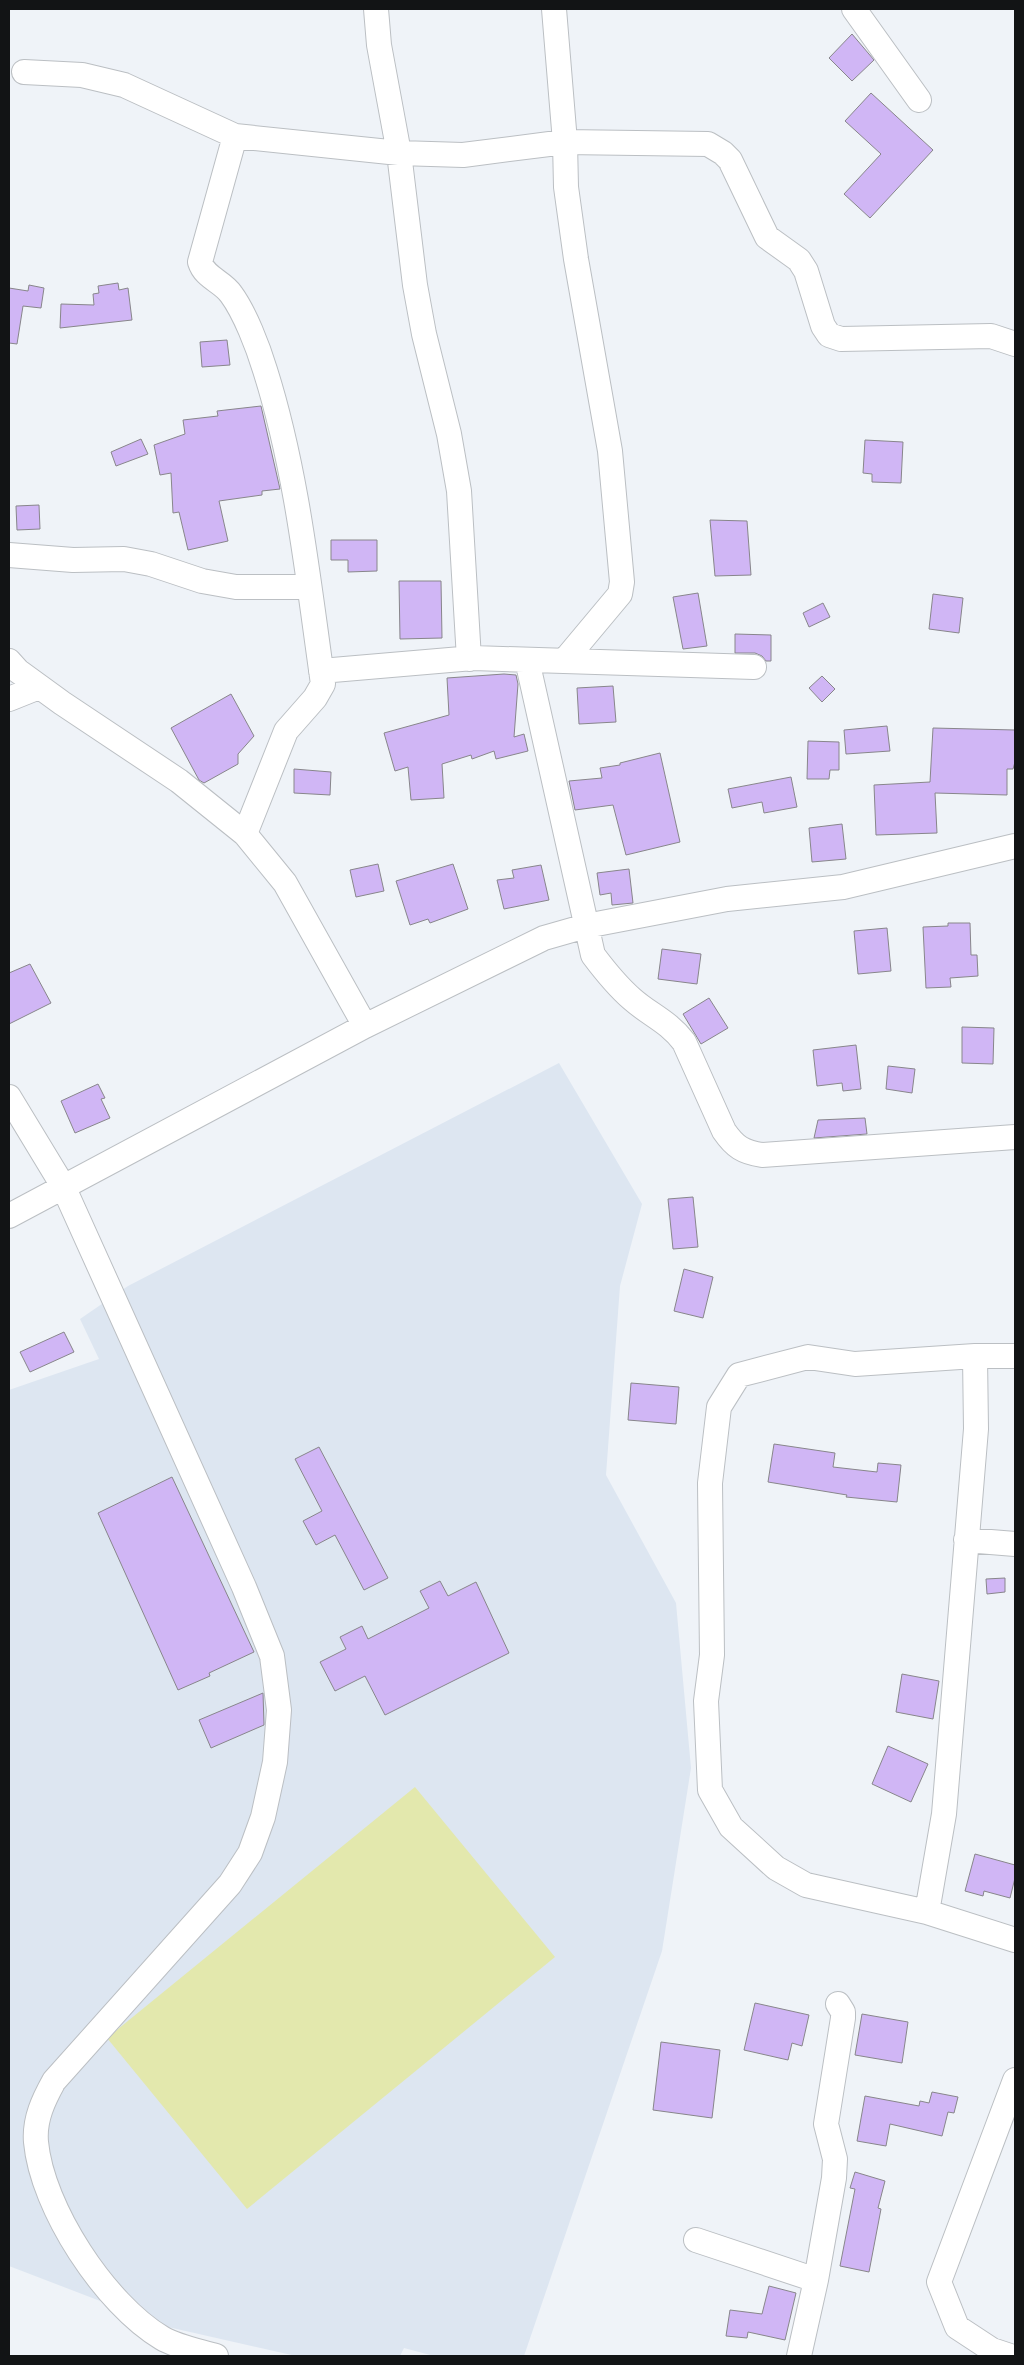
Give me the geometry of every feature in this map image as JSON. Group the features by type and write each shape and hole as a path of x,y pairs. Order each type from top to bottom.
{"street":[{"path":"376,9 378,36 399,153 415,285 424,334 449,434 459,491 469,658"},
{"path":"554,9 566,187 576,259 610,452 622,582 620,594 564,661"},
{"path":"854,9 919,100"},
{"path":"24,72 82,75 124,85 235,136 399,153 463,155 564,142 708,144 723,153 730,160 767,237 803,266 823,326 829,335 835,337 992,336 1015,344"},
{"path":"235,136 200,262 209,276 231,294 249,328 265,370 297,505 323,684 314,698 286,731 245,834"},
{"path":"9,555 73,560 124,559 151,564 202,581 236,588 309,587"},
{"path":"321,671 469,658 754,667"},
{"path":"527,660 593,954 608,976 634,1001 675,1030 684,1042 724,1131 732,1143 744,1152 762,1155 1015,1137"},
{"path":"9,662 18,672 179,781 245,834 285,883 365,1026"},
{"path":"9,699 40,687"},
{"path":"9,1216 365,1026 544,938 586,926 727,899 843,887 1015,846"},
{"path":"9,1098 63,1186 244,1587 272,1656 279,1710 275,1762 263,1817 250,1853 230,1884 54,2081 40,2105 35,2140 43,2180 60,2220 106,2291 135,2320 164,2339 216,2356"},
{"path":"1015,1356 974,1356 854,1364 808,1357 739,1375 719,1407 710,1483 712,1655 706,1701 710,1790 731,1827 776,1868 806,1885 927,1912 1015,1940"},
{"path":"927,1912 944,1814 976,1429 974,1356"},
{"path":"966,1540 1015,1544"},
{"path":"799,2356 816,2280 834,2178 835,2159 826,2124 843,2018 843,2012 838,2004"},
{"path":"1010,2356 992,2350 957,2327 940,2282 1008,2117 1015,2080"},
{"path":"696,2240 816,2280"}],"shaded area":[{"path":"559,1063 642,1204 620,1286 606,1475 676,1603 691,1768 662,1951 524,2356 434,2356 404,2348 400,2356 296,2356 168,2327 9,2266 9,1390 99,1359 80,1319 128,1286"}],"green space":[{"path":"415,1787 555,1957 247,2209 107,2038"}],"building":[{"path":"852,34 874,60 852,81 829,58"},
{"path":"871,93 933,150 870,218 844,194 881,154 845,121"},
{"path":"118,283 119,290 128,288 132,320 60,328 61,304 94,305 93,294 99,293 98,286"},
{"path":"29,285 44,288 41,308 23,306 17,344 9,343 9,288 28,291"},
{"path":"227,340 230,365 202,367 200,342"},
{"path":"261,406 280,489 262,491 262,495 219,501 228,541 188,550 179,512 173,513 171,473 160,475 154,445 185,434 183,420 218,416 217,411"},
{"path":"141,439 148,454 116,466 111,452"},
{"path":"865,440 903,442 901,483 872,482 872,474 863,473"},
{"path":"39,505 40,529 17,530 16,506"},
{"path":"710,520 747,521 751,575 715,576"},
{"path":"331,540 377,540 377,571 348,572 348,560 331,560"},
{"path":"399,581 441,581 442,638 400,639"},
{"path":"698,593 707,646 683,649 673,597"},
{"path":"933,594 963,598 959,633 929,629"},
{"path":"823,603 830,617 809,627 803,613"},
{"path":"735,634 771,635 771,661 766,661 762,656 755,653 735,653"},
{"path":"504,674 516,675 518,684 514,737 524,734 528,751 496,759 494,751 472,759 471,755 442,764 444,798 411,800 408,767 395,771 384,733 449,715 447,678"},
{"path":"822,676 835,689 822,702 809,688"},
{"path":"613,686 616,722 579,724 577,688"},
{"path":"231,694 254,736 238,754 238,764 204,783 199,780 171,728"},
{"path":"887,726 890,751 846,754 844,730"},
{"path":"933,728 1015,730 1015,762 1013,769 1007,769 1007,795 935,793 937,833 876,835 874,785 930,782"},
{"path":"808,741 839,742 839,770 830,770 829,779 807,779"},
{"path":"660,753 680,842 626,855 613,805 575,810 569,781 602,778 600,768 620,765 620,763"},
{"path":"294,769 331,772 330,795 294,793"},
{"path":"791,777 797,807 764,813 762,802 732,808 728,789"},
{"path":"842,824 846,859 812,862 809,828"},
{"path":"378,864 384,891 356,897 350,870"},
{"path":"453,864 468,909 430,923 428,919 410,925 396,881"},
{"path":"541,865 549,900 504,909 497,880 514,878 512,870"},
{"path":"629,869 633,903 612,905 611,893 600,895 597,873"},
{"path":"948,923 970,923 971,955 977,955 978,976 950,978 951,987 926,988 923,927 948,926"},
{"path":"887,928 891,971 858,974 854,931"},
{"path":"662,949 701,954 697,984 658,979"},
{"path":"30,964 51,1003 9,1024 9,973"},
{"path":"709,998 728,1028 701,1044 683,1014"},
{"path":"962,1027 994,1028 993,1064 962,1063"},
{"path":"856,1045 861,1089 843,1091 842,1083 817,1086 813,1050"},
{"path":"888,1066 915,1069 912,1093 886,1089"},
{"path":"98,1084 105,1098 101,1099 110,1118 75,1133 61,1101"},
{"path":"865,1118 867,1134 814,1138 818,1120"},
{"path":"693,1197 698,1247 673,1249 668,1199"},
{"path":"684,1269 713,1277 703,1318 674,1311"},
{"path":"64,1332 74,1352 30,1372 20,1352"},
{"path":"631,1383 679,1387 676,1424 628,1420"},
{"path":"774,1444 835,1453 833,1467 877,1472 878,1463 901,1465 897,1502 846,1497 847,1495 768,1482"},
{"path":"319,1447 388,1578 364,1590 335,1535 316,1545 303,1521 322,1511 295,1459"},
{"path":"172,1477 254,1652 209,1673 210,1676 178,1690 98,1513"},
{"path":"1005,1578 1005,1592 987,1594 986,1579"},
{"path":"440,1581 448,1596 476,1582 509,1653 385,1715 365,1676 335,1691 320,1662 346,1649 340,1637 362,1626 368,1639 429,1608 420,1591"},
{"path":"902,1674 939,1681 933,1719 896,1712"},
{"path":"263,1693 264,1725 211,1748 199,1720"},
{"path":"888,1746 928,1764 911,1802 872,1784"},
{"path":"975,1854 1015,1865 1015,1878 1010,1898 984,1891 983,1896 965,1891"},
{"path":"755,2003 809,2015 802,2046 792,2043 788,2060 744,2050"},
{"path":"862,2014 908,2022 902,2063 855,2055"},
{"path":"661,2042 720,2050 712,2118 653,2110"},
{"path":"932,2092 958,2097 954,2113 948,2112 942,2136 890,2124 886,2146 857,2141 865,2096 919,2106 920,2101 929,2103"},
{"path":"855,2172 885,2181 878,2208 881,2209 869,2272 840,2266 855,2189 850,2188"},
{"path":"769,2286 796,2293 785,2340 748,2332 747,2338 726,2336 730,2310 762,2314"}]}
